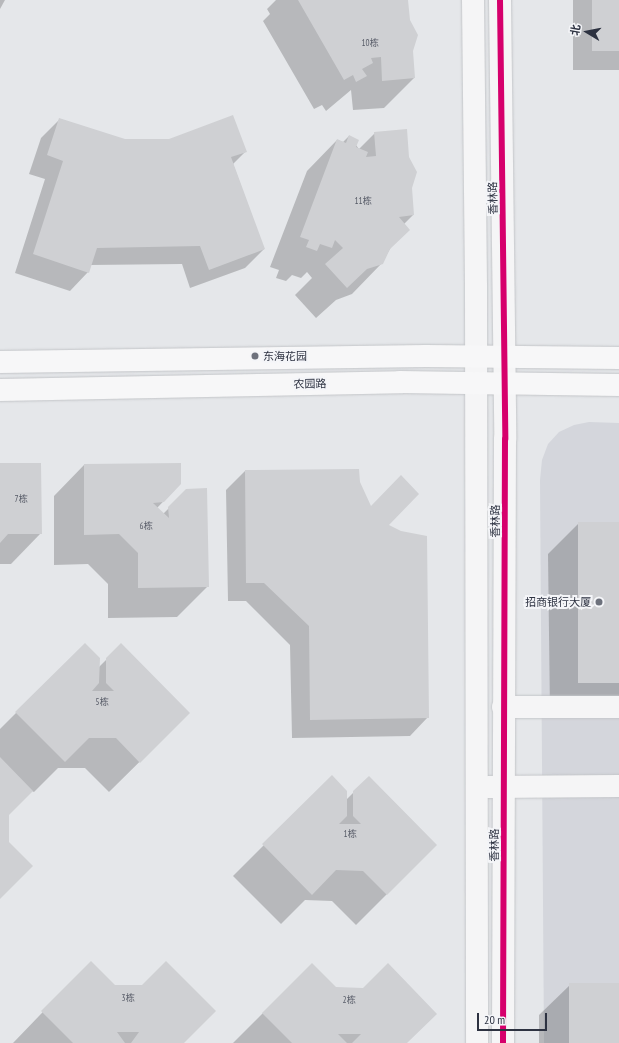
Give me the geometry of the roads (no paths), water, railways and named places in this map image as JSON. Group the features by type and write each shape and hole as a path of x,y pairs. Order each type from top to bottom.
{"main road":[{"path":"0,362 476,356 619,358"},
{"name":"农园路","path":"0,390 400,382 619,385"}],"street":[{"name":"香林路","path":"473,0 476,356 477,1043"},
{"name":"香林路","path":"500,0 505,356 503,1043"},
{"path":"503,707 619,707"},
{"path":"477,787 619,786"}],"place":[{"name":"东海花园","path":"255,356"},
{"name":"招商银行大厦","path":"599,602"}]}
